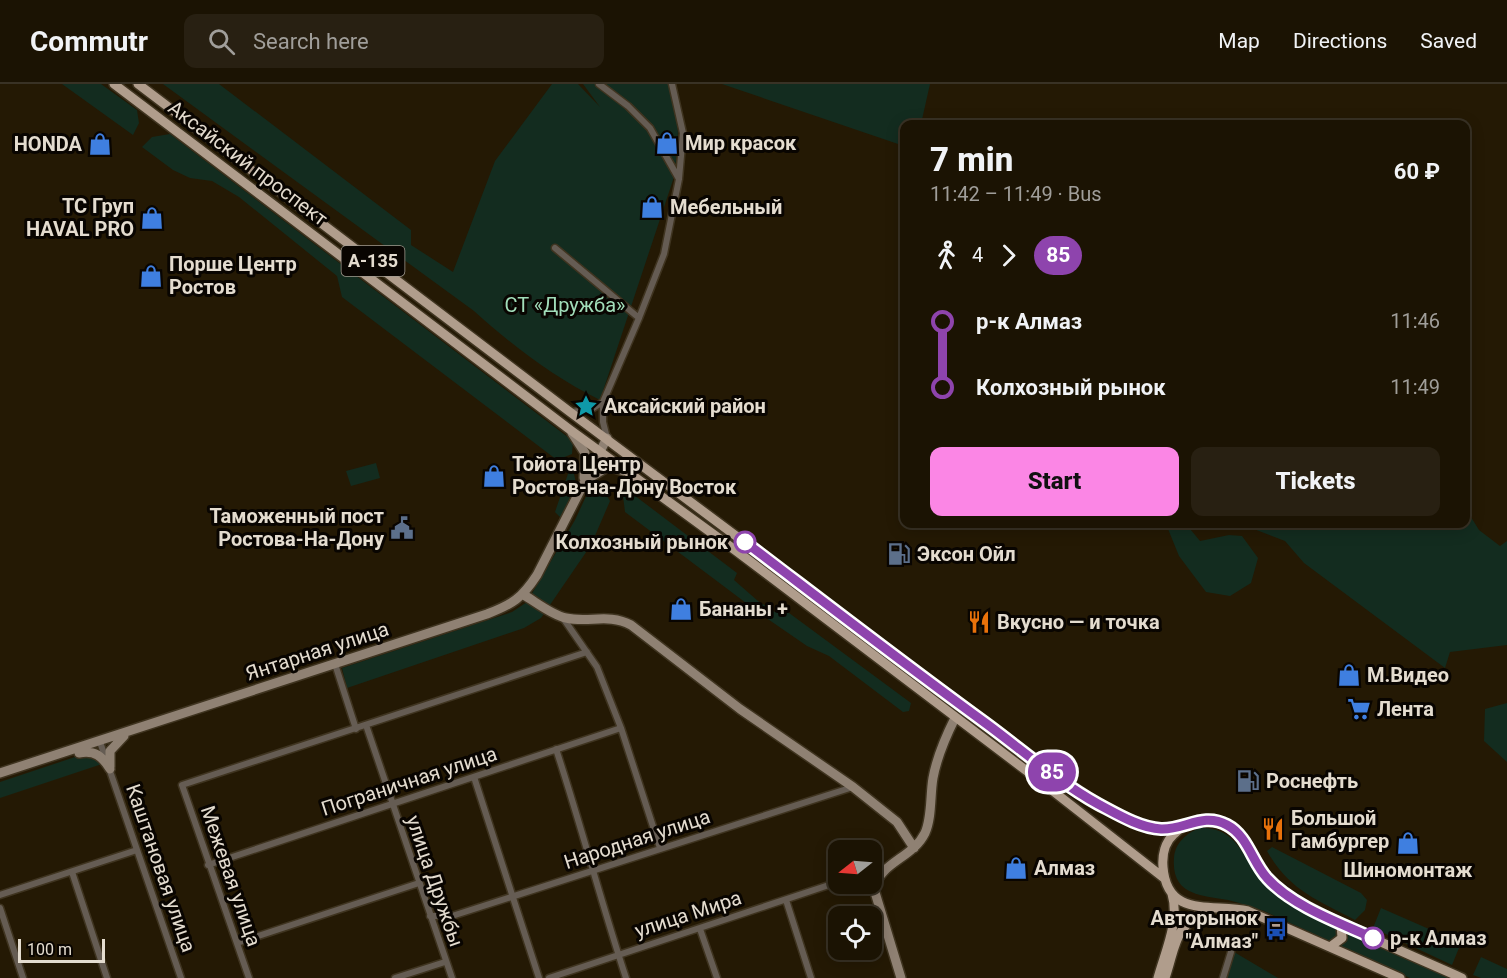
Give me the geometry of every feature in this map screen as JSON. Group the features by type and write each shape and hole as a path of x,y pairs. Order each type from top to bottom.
{"main road":[{"name":"Аксайский проспект","path":"114,84 569,429 735,550 1164,879"},
{"name":"Аксайский проспект","path":"138,84 570,412 1096,803 1146,826 1161,829 1180,827 1204,819 1228,825 1240,836 1268,879 1285,894 1341,924 1457,977"},
{"path":"601,453 610,447 644,473 654,474"},
{"path":"1158,978 1175,906 1164,879 1162,857 1169,838 1180,827"},
{"path":"1171,892 1182,902 1194,907 1230,907 1248,911 1400,978"},
{"path":"1165,978 1182,927 1195,916 1211,908"},
{"path":"1330,947 1342,938 1341,924"}],"street":[{"path":"599,84 628,106 650,128 679,179"},
{"path":"607,438 603,422 603,402 664,254 679,179 683,133 672,84"},
{"path":"555,248 639,318"},
{"path":"570,412 590,410 603,402"},
{"name":"Янтарная улица","path":"569,429 585,453 586,467 583,485"},
{"name":"Янтарная улица","path":"0,773 128,733 487,614 516,602 524,595 537,575 607,438"},
{"name":"Янтарная улица","path":"583,485 591,476 604,468 613,467 627,472"},
{"path":"524,595 562,618 597,667 621,728 660,848"},
{"path":"562,618 578,620 613,618 631,625 740,709 853,787 897,822 914,848"},
{"path":"335,664 356,729 587,652"},
{"path":"882,871 914,848 926,831 940,748 955,718"},
{"name":"улица Дружбы","path":"366,725 452,978"},
{"name":"Пограничная улица","path":"208,865 621,728"},
{"name":"Межевая улица","path":"249,978 182,785 356,729"},
{"path":"110,770 110,751 128,733"},
{"name":"Каштановая улица","path":"100,742 181,978"},
{"path":"556,749 585,840 591,871 626,978"},
{"path":"46,758 90,751 100,756 110,770"},
{"path":"474,777 539,978"},
{"name":"Народная улица","path":"430,916 452,916 853,787"},
{"path":"0,895 137,850"},
{"path":"72,872 107,978"},
{"path":"237,943 419,883"},
{"name":"улица Мира","path":"549,978 828,885"},
{"path":"875,894 901,978"},
{"path":"786,900 811,978"},
{"path":"0,908 22,978"},
{"path":"700,929 717,978"},
{"path":"1223,978 1231,952"},
{"path":"395,978 445,962"}],"green space":[{"path":"62,84 101,84 137,110 139,123 133,135"},
{"name":"СТ «Дружба»","path":"163,84 219,84 411,230 411,245 453,272 495,161 552,84 578,84 600,107 583,84 672,84 678,132 675,174 600,400 534,360 474,311"},
{"path":"722,84 930,84 922,120 900,120 900,145"},
{"path":"170,134 573,441 572,454 557,460 342,297 337,276 239,197 212,181 190,178 173,170 142,147 152,137"},
{"path":"572,462 576,465 574,474 576,483 561,518 555,512"},
{"path":"376,463 380,478 351,486 346,471"},
{"path":"599,483 610,501 591,545 541,618 524,628 347,688 342,668 512,612 527,602 575,520 588,492"},
{"path":"630,492 737,573 734,580 758,601 775,612 781,607 911,703 909,711 903,712 829,656 807,646 762,615 625,512 623,496"},
{"path":"1470,515 1479,530 1500,546 1507,541 1507,645 1450,652 1445,668 1304,563 1285,541 1251,528 1470,528"},
{"path":"1168,528 1189,528 1200,541 1229,535 1242,536 1258,558 1251,583 1230,596 1206,592 1179,556"},
{"path":"1507,703 1507,762 1484,741 1485,709"},
{"path":"96,750 102,764 0,798 0,782"},
{"path":"1199,828 1214,829 1234,841 1263,883 1291,905 1451,978 1410,978 1264,911 1233,901 1199,895 1183,887 1174,871 1176,848 1190,833"},
{"path":"1272,847 1361,893 1367,900 1365,910 1355,920 1305,893 1276,865 1267,851"},
{"path":"1381,908 1461,943 1452,965 1373,928"},
{"path":"1229,949 1278,978 1221,978"},
{"path":"1481,957 1507,969 1507,978 1481,978 1473,975"}],"bus line":[{"name":"85","path":"745,542 1096,803 1146,826 1161,829 1180,827 1204,819 1216,820 1228,825 1240,836 1268,879 1285,894 1373,938"}],"place":[{"name":"Мир красок","path":"667,143"},
{"name":"HONDA","path":"100,144"},
{"name":"Мебельный","path":"652,207"},
{"name":"ТС Груп HAVAL PRO","path":"152,218"},
{"name":"Порше Центр Ростов","path":"151,276"},
{"name":"Аксайский район","path":"586,406"},
{"name":"Тойота Центр Ростов-на-Дону Восток","path":"494,476"},
{"name":"Таможенный пост Ростова-На-Дону","path":"402,528"},
{"name":"Колхозный рынок","path":"745,542"},
{"name":"Эксон Ойл","path":"899,554"},
{"name":"Бананы +","path":"681,609"},
{"name":"Вкусно — и точка","path":"979,622"},
{"name":"М.Видео","path":"1349,675"},
{"name":"Лента","path":"1359,709"},
{"name":"Роснефть","path":"1248,781"},
{"name":"Большой Гамбургер","path":"1273,829"},
{"name":"Шиномонтаж","path":"1408,843"},
{"name":"Алмаз","path":"1016,868"},
{"name":"Авторынок \"Алмаз\"","path":"1276,929"},
{"name":"р-к Алмаз","path":"1373,938"}]}
